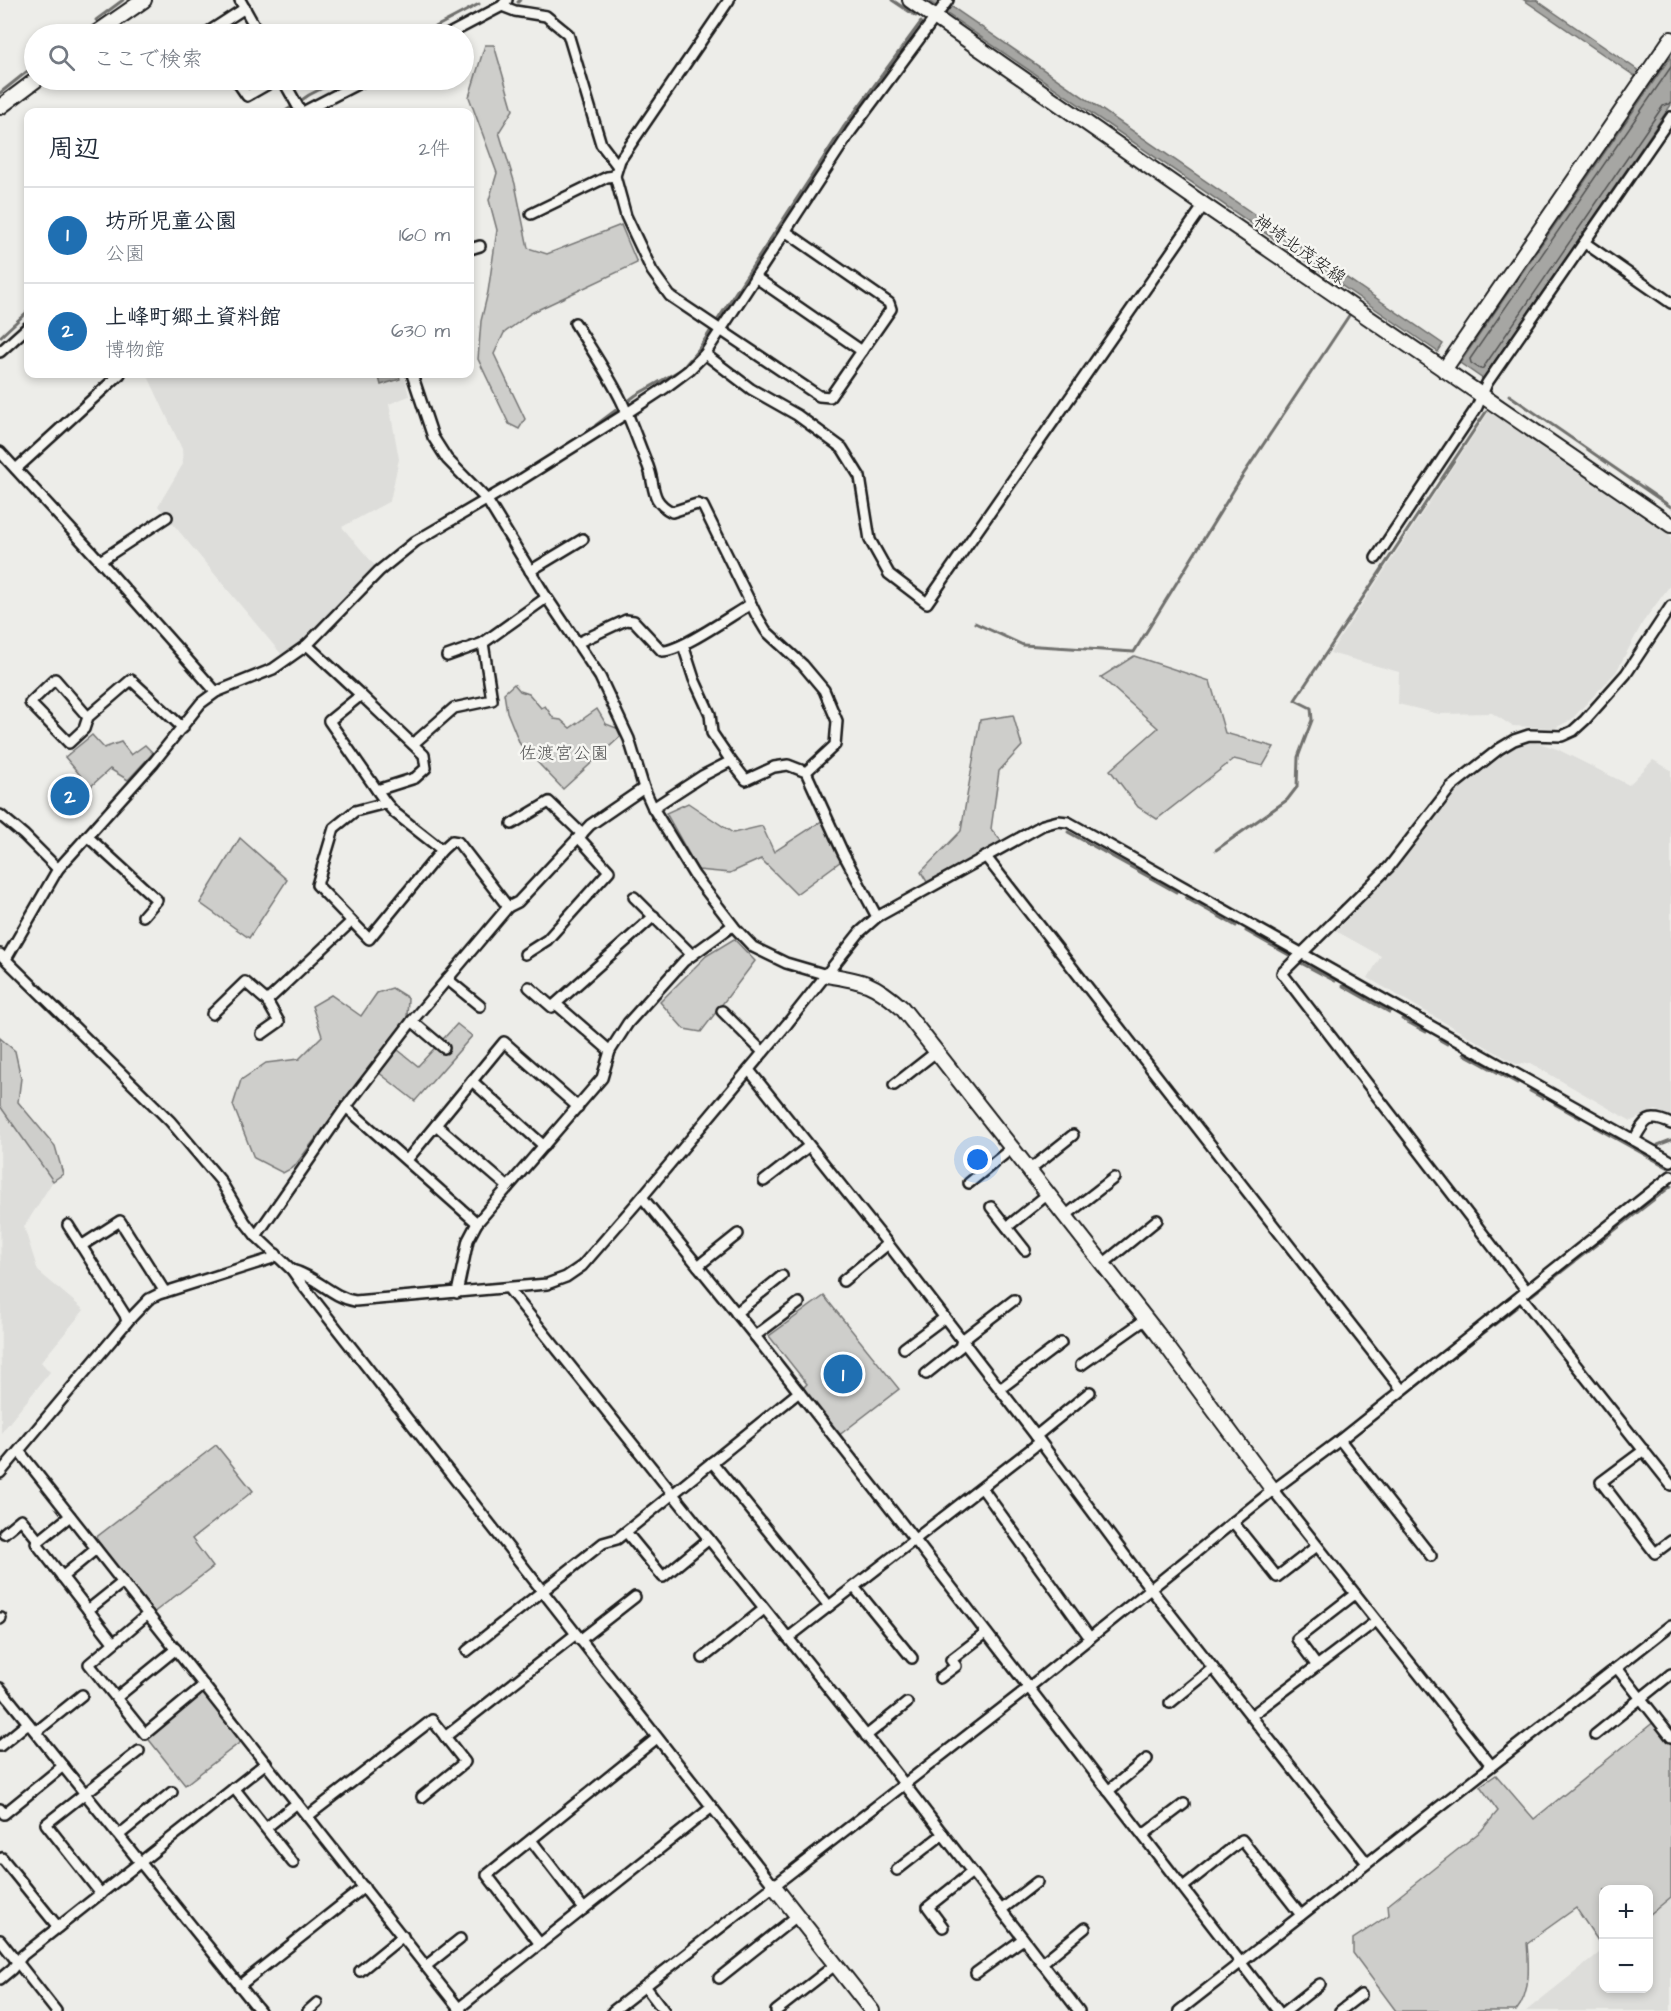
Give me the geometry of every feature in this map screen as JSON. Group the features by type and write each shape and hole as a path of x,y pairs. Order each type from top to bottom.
{"street":[{"path":"109,24 144,0"},
{"path":"729,0 617,165 615,176 626,216 652,271 670,296 819,396 830,397 891,309 889,303 785,231"},
{"name":"神埼北茂安線","path":"910,0 938,14 1204,205 1671,525"},
{"path":"869,2010 292,1270 256,1236 245,1222 220,1180 170,1121 3,956 58,869 183,728 201,703 216,692 273,669 307,645 379,571 416,541 627,413 689,370 705,354 851,130 947,1"},
{"path":"467,24 504,3 515,11 546,16 568,34 601,144 617,165"},
{"path":"218,24 243,4 254,24"},
{"path":"1444,370 1671,39"},
{"path":"0,107 24,89"},
{"path":"243,90 247,96 258,90"},
{"path":"289,90 299,108"},
{"path":"310,108 345,90"},
{"path":"1376,558 1477,407 1487,383 1671,117"},
{"path":"531,214 607,177 615,176"},
{"path":"705,354 750,389 797,415 843,448 860,477 870,540 889,574 927,603 1204,205"},
{"path":"1585,243 1671,303"},
{"path":"474,248 480,246"},
{"path":"755,277 862,351"},
{"path":"575,323 622,401 650,471 652,491 657,501 672,512 697,504 703,506 766,631 803,665 824,690 837,721 835,745 806,772"},
{"path":"0,352 24,331"},
{"path":"16,469 116,378"},
{"path":"413,378 433,437 447,459 487,500 546,598 600,677 629,739 644,788 653,808 694,875 732,926 753,947 786,963 827,975 860,981 882,990 902,1008 1146,1319 1273,1490 1491,1765"},
{"path":"0,452 216,692"},
{"path":"100,561 166,517"},
{"path":"530,571 583,539"},
{"path":"447,656 483,643 546,598"},
{"path":"577,643 626,620 634,621 662,651 668,651 751,604"},
{"path":"1671,606 1626,674 1585,720 1573,731 1562,736 1529,735 1514,740 1451,787 1389,867 1282,973 1671,1485"},
{"path":"413,744 454,708 492,700 483,643"},
{"path":"307,645 424,755 426,768 415,778 377,790"},
{"path":"682,645 710,714 712,733 731,761 746,780 774,767 788,765 806,772 843,853 877,917"},
{"path":"88,717 55,679 30,703 69,743 84,729 88,717 130,680 183,728"},
{"path":"361,696 329,721 386,803 395,813 442,850"},
{"path":"653,808 702,776 731,761"},
{"path":"256,1236 346,1107 412,1021 508,907 518,902 590,825 644,788"},
{"path":"512,824 549,802 581,836 609,872 547,940 525,954"},
{"path":"386,803 355,811 334,828 317,885 369,939 442,850 452,841 458,842 508,907"},
{"path":"0,815 58,869"},
{"path":"292,1270 304,1273 343,1299 355,1301 547,1284 566,1277 582,1266 597,1251 749,1070 860,932 877,917 1043,825 1058,821 1068,822 1671,1161"},
{"path":"87,836 157,900 143,916"},
{"path":"986,856 1402,1390"},
{"path":"634,897 692,955"},
{"path":"529,987 552,1007 654,916"},
{"path":"267,1001 351,922"},
{"path":"457,1293 468,1240 477,1223 602,1078 610,1051 628,1023 684,961 732,926"},
{"path":"447,979 480,1006"},
{"path":"212,1014 245,982 267,1001 279,1022 262,1034"},
{"path":"556,1004 610,1051"},
{"path":"722,1011 763,1052"},
{"path":"412,1021 444,1048"},
{"path":"407,1160 504,1042 578,1107"},
{"path":"894,1085 936,1052"},
{"path":"749,1070 888,1244 1151,1589 1367,1863"},
{"path":"472,1081 544,1146"},
{"path":"346,1107 477,1223"},
{"path":"1634,1140 1648,1119 1659,1118 1671,1124"},
{"path":"436,1125 508,1187"},
{"path":"1029,1170 1073,1135"},
{"path":"764,1181 809,1146"},
{"path":"969,1183 1012,1148"},
{"path":"613,2011 1028,1688 1273,1490 1340,1440 1671,1176"},
{"path":"1065,1216 1114,1178"},
{"path":"1007,1227 1048,1194"},
{"path":"642,1197 915,1540 1278,2011"},
{"path":"992,1207 1025,1250"},
{"path":"1103,1264 1157,1220"},
{"path":"81,1246 120,1221 165,1292"},
{"path":"68,1225 125,1315 127,1322"},
{"path":"698,1266 738,1234"},
{"path":"843,1281 888,1244"},
{"path":"0,1473 127,1322 150,1299 276,1254"},
{"path":"736,1313 782,1276"},
{"path":"508,1288 904,1784 1079,2011"},
{"path":"926,1374 960,1347 962,1340 1014,1300"},
{"path":"754,1336 799,1303"},
{"path":"904,1348 945,1318"},
{"path":"1081,1365 1146,1319"},
{"path":"1000,1389 1060,1343"},
{"path":"467,1651 543,1593 603,1543 617,1539 626,1532 799,1392"},
{"path":"788,1638 982,1488 1090,1392"},
{"path":"1340,1440 1431,1556"},
{"path":"1644,1450 1601,1482 1655,1553 1671,1541"},
{"path":"19,1451 460,2010 712,1807"},
{"path":"712,1462 829,1606"},
{"path":"982,1488 1090,1638"},
{"path":"70,1516 36,1543 113,1642"},
{"path":"4,1533 21,1519 39,1541"},
{"path":"1233,1522 1277,1577 1317,1546"},
{"path":"626,1532 663,1577 709,1539"},
{"path":"62,1576 96,1549"},
{"path":"88,1610 123,1582"},
{"path":"854,1587 912,1658"},
{"path":"1317,1666 1297,1639 1355,1594"},
{"path":"445,1737 635,1597"},
{"path":"703,1658 764,1609"},
{"path":"148,1614 90,1664 116,1698 145,1734 204,1685"},
{"path":"1251,1716 1376,1621"},
{"path":"1179,2011 1671,1625"},
{"path":"940,1678 956,1666 951,1660 986,1633"},
{"path":"116,1698 176,1649"},
{"path":"1170,1702 1213,1668"},
{"path":"1617,1668 1671,1737"},
{"path":"1595,1735 1671,1674"},
{"path":"0,1688 260,2011"},
{"path":"36,1732 82,1695"},
{"path":"866,1736 907,1703"},
{"path":"308,1816 432,1720 465,1762 422,1797"},
{"path":"0,1746 28,1723"},
{"path":"540,1944 487,1875 657,1738"},
{"path":"101,1894 46,1824 139,1750"},
{"path":"1108,1791 1147,1759"},
{"path":"0,1979 23,1955 266,1762"},
{"path":"0,1809 4,1814 63,1766"},
{"path":"234,1788 293,1863"},
{"path":"119,1835 172,1792"},
{"path":"266,1828 297,1803"},
{"path":"1143,1835 1184,1804"},
{"path":"897,1870 943,1834"},
{"path":"531,1840 584,1909"},
{"path":"1183,1887 1242,1840 1301,1915"},
{"path":"0,1859 2,1858 58,1927"},
{"path":"943,1927 928,1907 972,1872"},
{"path":"1001,1910 1037,1882"},
{"path":"239,1986 363,1887"},
{"path":"719,1978 797,1916"},
{"path":"1042,1963 1085,1928"},
{"path":"360,1971 403,1936"},
{"path":"426,1966 460,1939"},
{"path":"976,1973 1023,1939"},
{"path":"0,1940 56,2011"},
{"path":"776,2011 835,1965"},
{"path":"1286,2011 1320,1983"},
{"path":"645,1986 664,2011"},
{"path":"1340,2011 1361,1995"},
{"path":"308,2011 317,2004"}],"shaded area":[{"path":"149,378 405,378 409,396 389,404 399,459 390,501 342,527 377,568 302,643 282,655 158,506 183,464 182,449"},
{"path":"1490,410 1671,536 1671,584 1643,622 1616,672 1571,720 1555,728 1512,726 1492,713 1439,714 1398,704 1399,672 1330,653"},
{"path":"1533,741 1557,749 1629,785 1653,760 1671,770 1671,1118 1656,1110 1631,1121 1530,1063 1516,1064 1368,978 1381,956 1336,931 1403,860 1453,793 1511,748"},
{"path":"0,1106 53,1181 24,1227 38,1271 84,1310 41,1362 50,1372 1,1433"},
{"path":"1671,1897 1671,2011 1526,2011 1599,1953 1599,1993 1653,1993 1653,1912"}],"green space":[{"path":"485,45 494,45 513,110 499,132 515,184 528,248 547,254 621,225 637,263 531,313 504,333 494,354 525,419 519,429 509,424 478,359 481,321 488,292 497,230 489,200 497,173 469,97 471,90 474,90 474,81"},
{"path":"1134,656 1210,681 1225,733 1274,747 1263,766 1234,759 1157,819 1138,807 1110,770 1158,728 1101,677"},
{"name":"佐渡宮公園","path":"514,684 520,691 529,694 541,708 545,706 554,719 561,720 570,728 597,709 606,724 619,729 621,736 563,789 520,744 507,712 504,693"},
{"path":"1013,715 1022,746 999,771 991,829 1002,842 927,882 921,872 961,831 980,720"},
{"path":"92,735 104,748 121,742 131,755 145,745 153,753 128,780 110,769 90,787 65,757"},
{"path":"688,803 733,833 762,826 774,852 823,820 841,861 796,894 761,859 730,873 698,870 666,813"},
{"path":"240,838 287,880 249,938 200,903"},
{"path":"734,939 755,961 701,1032 684,1029 660,1002 706,956"},
{"path":"392,988 408,998 407,1018 294,1167 283,1173 254,1158 233,1105 241,1080 266,1063 299,1059 322,1036 312,1006 331,995 361,1016 377,993"},
{"path":"457,1024 472,1036 415,1101 378,1072 398,1050 418,1066"},
{"path":"0,1038 15,1051 21,1078 18,1102 55,1146 63,1174 53,1181 0,1106"},
{"path":"824,1296 899,1389 838,1436 802,1389 807,1384 769,1336"},
{"path":"216,1445 253,1491 192,1539 213,1567 153,1613 94,1539"},
{"path":"204,1690 243,1740 185,1785 146,1736"},
{"path":"1655,1721 1671,1744 1671,1897 1653,1912 1653,1885 1599,1885 1599,1942 1576,1908 1527,1943 1527,1987 1516,2011 1396,2011 1353,1953 1353,1939 1389,1915 1388,1905 1481,1831 1498,1811 1480,1786 1496,1775 1534,1819"}],"water":[{"path":"927,0 942,0 1443,344 1438,352"},
{"path":"1524,0 1536,0 1639,71 1636,77"},
{"path":"1671,56 1671,105 1483,379 1460,363"},
{"path":"379,378 400,378 400,379 381,385"}],"waterway":[{"path":"96,20 123,0"},
{"path":"892,0 916,16"},
{"path":"441,24 479,4"},
{"path":"596,425 636,395 682,369 698,350 843,128 921,22"},
{"path":"0,93 24,74"},
{"path":"290,108 319,90"},
{"path":"975,623 1023,645 1134,652 1243,475 1350,314"},
{"path":"0,337 24,315"},
{"path":"1509,395 1671,507"},
{"path":"1216,850 1287,800 1297,787 1298,757 1312,720 1311,708 1295,700 1486,412"},
{"path":"1068,832 1176,892"},
{"path":"1186,898 1236,926"},
{"path":"1246,931 1289,955"},
{"path":"1301,963 1335,981"},
{"path":"1343,986 1389,1012"},
{"path":"1402,1019 1426,1032"},
{"path":"1440,1040 1447,1044"},
{"path":"1464,1054 1517,1083"},
{"path":"1530,1091 1543,1098"},
{"path":"1555,1104 1580,1118"},
{"path":"1595,1127 1669,1168"},
{"path":"1658,1145 1671,1140"},
{"path":"1532,1295 1671,1186"},
{"path":"1405,1395 1518,1306"}],"place":[{"name":"上峰町郷土資料館","path":"70,796"},
{"name":"坊所児童公園","path":"843,1374"}]}
